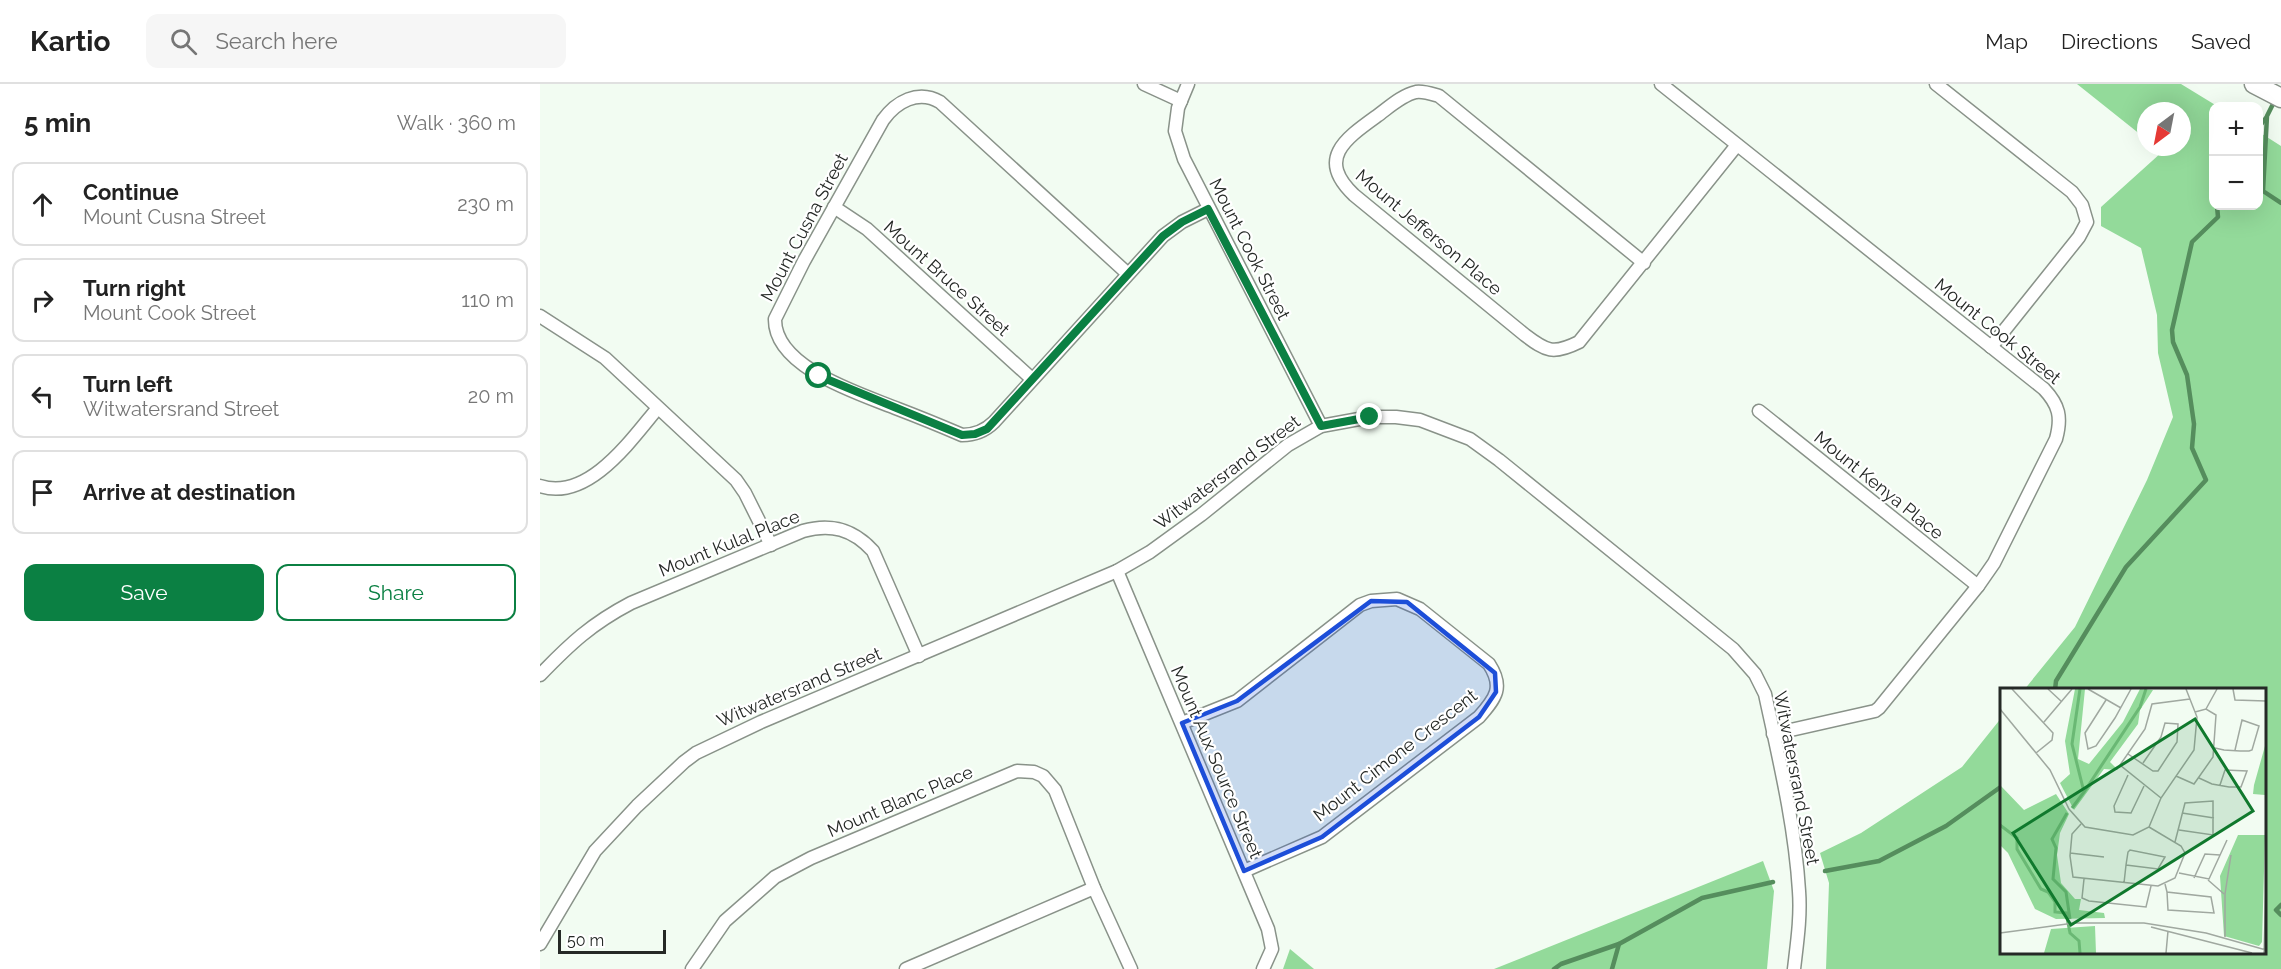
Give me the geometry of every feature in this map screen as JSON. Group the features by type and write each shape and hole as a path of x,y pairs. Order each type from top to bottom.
{"main road":[{"path":"2254,84 2281,98"}],"street":[{"path":"1144,84 1181,101"},
{"name":"Mount Cook Street","path":"1188,84 1181,101 1175,131 1184,159 1321,426"},
{"name":"Mount Cook Street","path":"1660,84 2048,394 2058,407 2060,417 2056,439 1994,562 1978,586 1879,708 1864,714 1773,734"},
{"path":"1936,84 2072,192 2082,205 2086,222 2079,237 1991,347"},
{"name":"Mount Jefferson Place","path":"1644,263 1439,96 1418,92 1401,99 1347,138 1338,150 1336,166 1343,185 1544,349 1559,350 1579,342 1644,263 1737,146"},
{"name":"Mount Cusna Street","path":"1128,274 940,102 933,98 918,97 907,99 890,111 834,207 775,319 774,328 779,340 790,353 819,376 962,435 975,434 987,429 1163,236 1182,222 1208,209"},
{"name":"Mount Bruce Street","path":"834,207 867,229 1032,380"},
{"path":"540,316 605,358 657,409 736,480 771,545"},
{"path":"540,486 564,488 601,471 657,409"},
{"name":"Mount Kenya Place","path":"1759,411 1978,586"},
{"name":"Witwatersrand Street","path":"540,944 595,851 637,806 684,762 751,726 1117,571 1150,552 1201,515 1288,445 1321,426 1370,417 1396,417 1420,420 1470,439 1668,595 1745,660 1765,694 1793,840 1799,891 1794,969"},
{"name":"Mount Kulal Place","path":"540,675 582,633 605,616 802,531 819,526 848,531 862,539 873,551 919,656"},
{"name":"Mount Aux Source Street","path":"1117,571 1270,936 1272,949 1263,969"},
{"name":"Mount Cimone Crescent","path":"1182,723 1237,701 1360,605 1386,598 1407,602 1420,609 1489,664 1495,673 1496,692 1493,700 1479,717 1322,837 1244,871"},
{"name":"Mount Blanc Place","path":"692,969 725,921 775,877 811,858 1017,771 1034,772 1043,776 1055,790 1094,888 1131,969"},
{"path":"906,969 1094,888"}],"highlighted area":[{"path":"1371,601 1407,602 1495,673 1496,692 1479,717 1322,837 1244,871 1182,723 1237,701"}],"green space":[{"path":"2077,84 2181,84 2210,102 2209,210 2263,210 2263,135 2281,146 2281,969 1826,969 1829,883 1820,853 1861,833 1962,767 2000,720 2000,954 2266,954 2266,688 2026,688 2075,627 2147,480 2173,417 2158,353 2157,315 2141,248 2101,226 2101,207 2158,156 2191,156 2191,102 2137,102 2137,132"},
{"path":"1763,861 1774,891 1767,969 1494,969"},
{"path":"1290,949 1314,969 1283,969"}],"waterway":[{"path":"2275,100 2267,116 2263,191 2281,203"},
{"path":"2263,122 2266,118"},
{"path":"2055,688 2056,681 2126,567 2206,480 2192,448 2194,424 2187,375 2173,342 2172,330 2192,242 2218,217 2217,210"},
{"path":"1825,871 1879,861 1946,826 2000,787"},
{"path":"1612,969 1619,944 1702,898 1773,882"},
{"path":"2281,905 2276,910 2281,915"},
{"path":"1554,969 1561,964 1619,944"}],"route":[{"path":"819,376 962,435 975,434 987,429 1163,236 1182,222 1208,209 1321,426 1370,417"}]}
